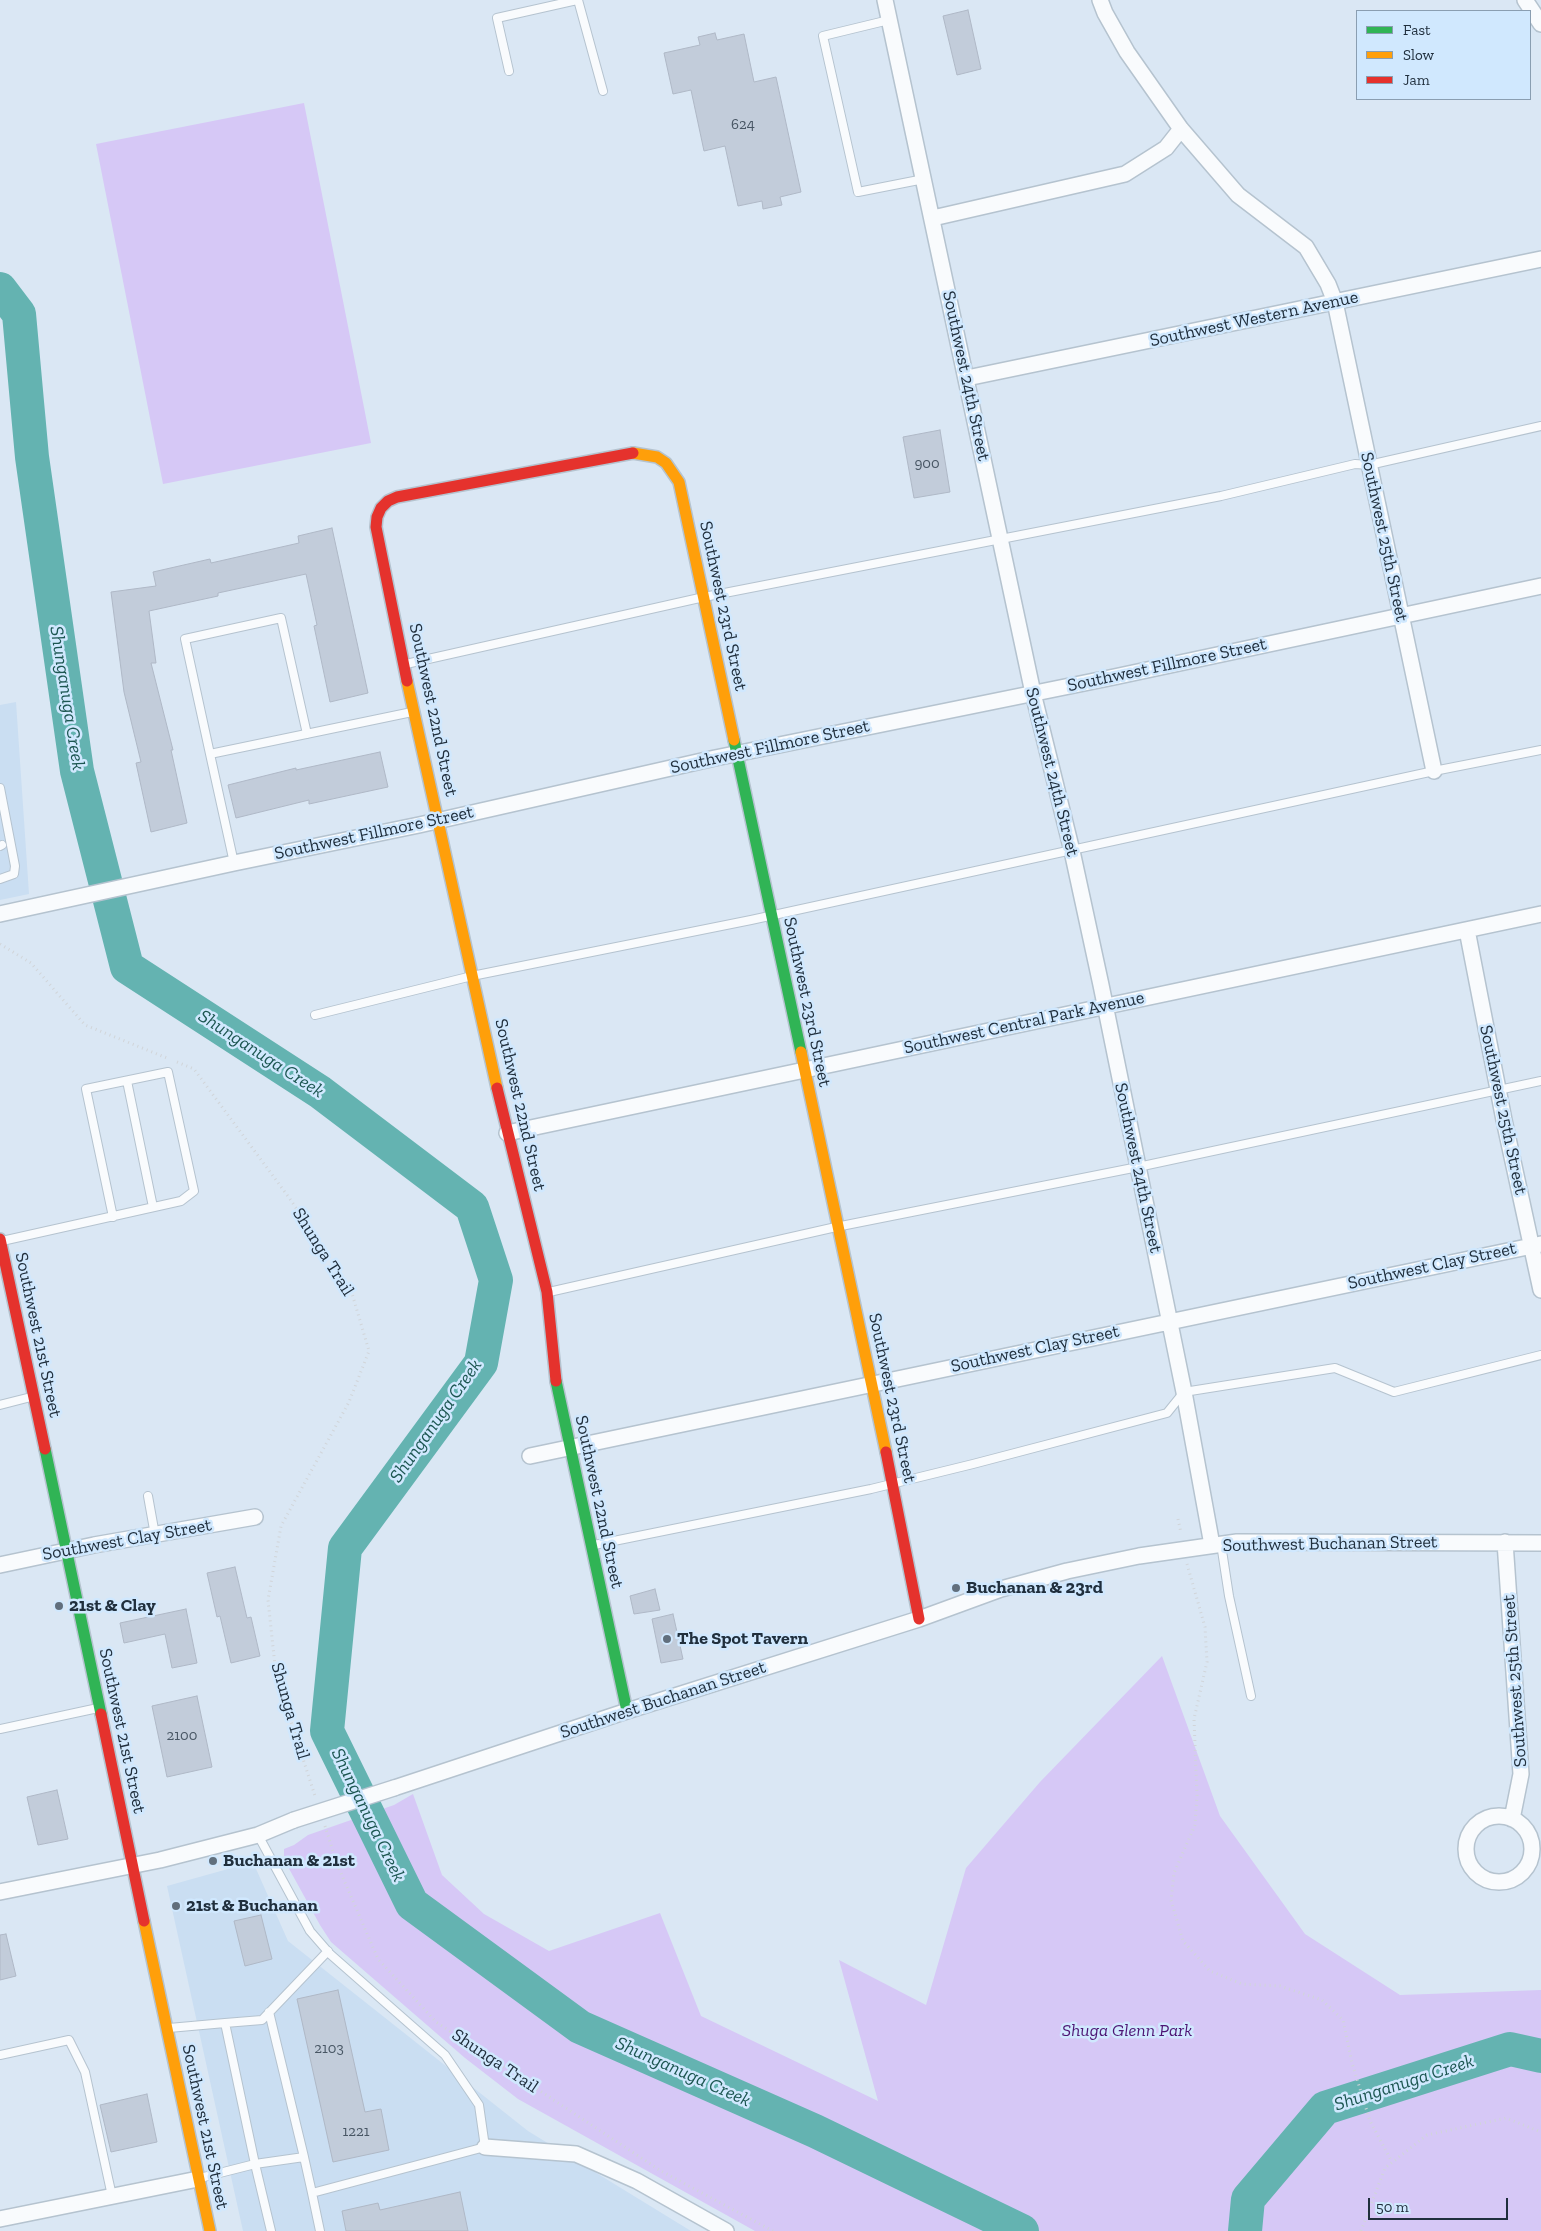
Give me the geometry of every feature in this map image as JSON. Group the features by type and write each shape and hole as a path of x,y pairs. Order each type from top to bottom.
{"street":[{"name":"Southwest 24th Street","path":"885,0 1033,694 1072,851 1217,1545"},
{"name":"Southwest 25th Street","path":"1100,0 1126,52 1181,129 1238,195 1306,248 1328,284 1335,302 1434,771"},
{"path":"1525,0 1541,24"},
{"path":"933,218 1125,174 1166,148 1181,129"},
{"name":"Southwest Western Avenue","path":"967,378 1541,259"},
{"name":"Southwest 23rd Street","path":"601,460 636,453 651,454 666,463 679,482 836,1227 872,1385 919,1619"},
{"name":"Southwest 22nd Street","path":"601,460 397,497 388,501 381,508 376,517 376,527 413,712 439,820 507,1133 547,1292 556,1380 590,1546 627,1711"},
{"name":"Southwest Fillmore Street","path":"0,914 736,754 1033,694 1541,586"},
{"name":"Southwest Central Park Avenue","path":"507,1133 1541,914"},
{"name":"Southwest 25th Street","path":"1467,930 1498,1091 1536,1245 1541,1290"},
{"name":"Southwest 21st Street","path":"0,1241 210,2231"},
{"name":"Southwest Clay Street","path":"530,1456 872,1385 1170,1320 1536,1245"},
{"name":"Southwest Clay Street","path":"0,1565 155,1534 255,1517"},
{"name":"Southwest Buchanan Street","path":"0,1892 133,1866 258,1834 294,1820 627,1711 919,1619 1001,1589 1067,1571 1184,1549 1262,1541 1315,1544 1541,1543"},
{"name":"Southwest 25th Street","path":"1505,1542 1521,1774 1512,1819"},
{"path":"1501,1816 1512,1819 1524,1827 1537,1847 1529,1864 1516,1878 1496,1883 1483,1879 1475,1872 1466,1856 1466,1844 1474,1828 1486,1819 1501,1816"},
{"path":"485,2147 576,2154 637,2181 726,2231"},
{"path":"0,2219 198,2178"}],"lane":[{"path":"509,71 497,18 578,0 603,91"},
{"path":"890,20 823,36 858,192 924,179"},
{"path":"404,665 704,597 1221,496 1355,464 1369,465 1541,426"},
{"path":"234,862 185,639 281,618 307,734"},
{"path":"210,754 413,712"},
{"path":"315,1015 472,976 771,916 1434,771 1541,750"},
{"path":"0,788 15,866 14,874 0,879"},
{"path":"0,1241 113,1217 181,1201 194,1191 168,1072 86,1089 113,1217"},
{"path":"127,1081 153,1208"},
{"path":"547,1292 836,1227 1138,1167 1541,1082"},
{"path":"590,1546 892,1484 1166,1413 1184,1392 1335,1368 1394,1392 1541,1355"},
{"path":"0,1405 33,1397"},
{"path":"148,1496 155,1534"},
{"path":"1217,1545 1251,1696"},
{"path":"0,1729 99,1708"},
{"path":"258,1834 310,1930 328,1951 445,2055 479,2105 485,2147 312,2193"},
{"path":"167,2029 262,2020 328,1951"},
{"path":"269,2012 320,2231"},
{"path":"225,2023 271,2231"},
{"path":"0,2054 69,2040 85,2072 112,2196"},
{"path":"198,2178 255,2164 304,2157"}],"path":[{"name":"Shunga Trail","path":"0,944 31,963 85,1025 194,1069 290,1199 351,1290 369,1352 348,1402 281,1526 268,1600 276,1675 316,1798"},
{"path":"1178,1519 1194,1594 1205,1626 1207,1662 1194,1719 1197,1795 1195,1825 1174,1873 1171,1900 1182,1941 1210,1971 1242,1984 1280,1986 1322,2000 1343,2020 1352,2063 1370,2121 1392,2162"},
{"name":"Shunga Trail","path":"322,1816 337,1864 378,1959 436,2022 661,2171 773,2231"},
{"path":"1361,2231 1385,2168 1427,2135 1506,2118 1541,2132"}],"shaded area":[{"path":"16,702 29,894 0,900 0,705"},
{"path":"253,1862 288,1941 528,2131 691,2231 243,2231 167,1886"}],"green space":[{"path":"304,103 371,443 163,484 96,144"},
{"name":"Shuga Glenn Park","path":"1162,1656 1220,1816 1305,1934 1400,1995 1541,1990 1541,2231 755,2231 518,2099 465,2058 331,1942 287,1865 284,1856 284,1849 294,1845 308,1835 394,1805 413,1794 442,1875 484,1914 549,1951 660,1913 701,2016 878,2101 839,1960 926,2005 966,1868 1040,1782"}],"building":[{"path":"968,10 981,69 957,75 943,16"},
{"path":"715,33 717,40 744,34 754,82 776,77 801,192 780,197 782,205 763,209 762,201 738,206 725,146 704,151 691,90 673,94 664,53 700,45 698,37"},
{"path":"940,430 950,492 914,498 903,437"},
{"path":"332,528 368,693 330,702 314,626 317,625 306,574 218,593 218,596 149,611 156,663 151,663 173,750 171,750 187,823 151,832 136,763 141,762 124,692 111,592 156,586 153,572 210,559 211,563 299,543 298,536"},
{"path":"380,752 388,787 309,804 309,800 236,818 228,785 296,768 296,770"},
{"path":"235,1567 247,1618 251,1617 260,1656 231,1663 220,1616 217,1617 207,1573"},
{"path":"655,1589 660,1610 634,1614 630,1596"},
{"path":"186,1609 197,1663 172,1668 165,1634 124,1643 120,1623"},
{"name":"The Spot Tavern","path":"673,1614 683,1659 661,1663 652,1619"},
{"path":"197,1696 212,1767 167,1777 152,1706"},
{"path":"57,1790 68,1839 38,1845 27,1797"},
{"path":"261,1915 272,1959 245,1966 234,1921"},
{"path":"6,1934 16,1976 0,1980 0,1935"},
{"path":"338,1990 365,2112 381,2109 389,2150 333,2162 297,1999"},
{"path":"147,2094 157,2142 111,2152 100,2105"},
{"path":"460,2192 468,2231 346,2231 342,2211 378,2203 380,2210"}],"waterway":[{"name":"Shunganuga Creek","path":"0,289 19,314 32,457 77,771 127,967 320,1092 472,1207 496,1280 481,1363 345,1548 327,1731 412,1904 580,2027 815,2131 1022,2231"},
{"name":"Shunganuga Creek","path":"1245,2231 1248,2199 1325,2108 1510,2049 1541,2056"}],"traffic: fast":[{"path":"734,740 801,1052"},
{"path":"556,1381 627,1711"},
{"path":"45,1449 101,1714"}],"traffic: slow":[{"path":"633,453 657,457 666,463 679,482 734,740"},
{"path":"407,681 497,1088"},
{"path":"801,1052 886,1452"},
{"path":"144,1921 210,2231"}],"traffic: jam":[{"path":"407,681 376,527 377,517 381,508 388,501 397,497 633,453"},
{"path":"497,1088 547,1292 556,1381"},
{"path":"0,1239 45,1449"},
{"path":"886,1452 919,1619"},
{"path":"101,1714 144,1921"}],"place":[{"name":"Buchanan & 23rd","path":"956,1588"},
{"name":"21st & Clay","path":"59,1606"},
{"name":"The Spot Tavern","path":"667,1639"},
{"name":"Buchanan & 21st","path":"213,1861"},
{"name":"21st & Buchanan","path":"176,1906"}]}
